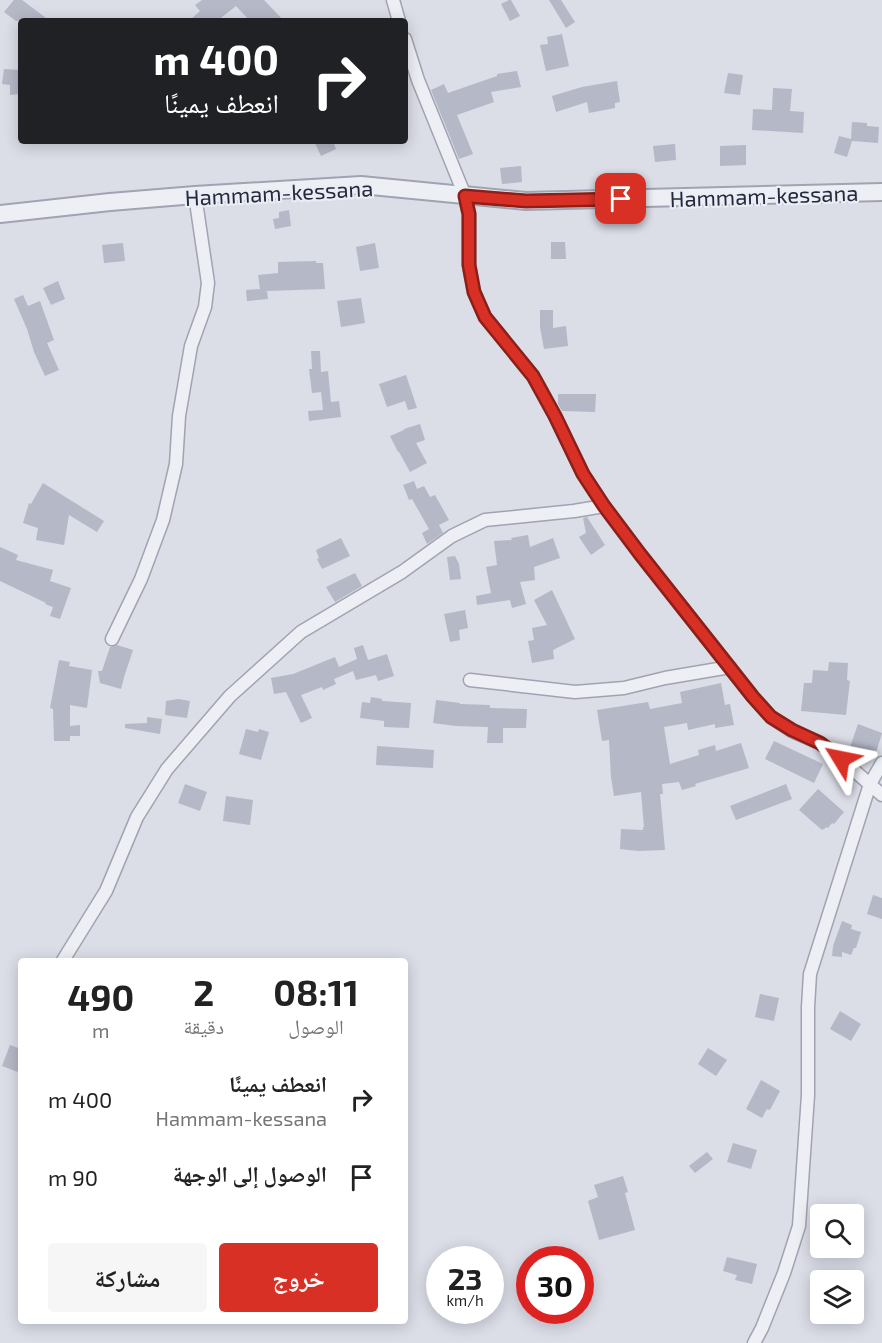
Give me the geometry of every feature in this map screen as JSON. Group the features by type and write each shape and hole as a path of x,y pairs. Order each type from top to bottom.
{"street":[{"path":"393,0 398,18"},
{"path":"408,48 418,80 465,196 469,214 469,265 474,292 485,317 533,376 583,474 640,554 771,717 820,743 882,795"},
{"name":"Hammam-kessana","path":"0,214 195,195 361,185 526,201 882,192"},
{"path":"112,639 141,579 163,520 176,464 179,416 191,346 205,307 208,283 195,195"},
{"path":"64,958 106,891 137,817 167,769 230,696 301,632 402,572 452,536 485,520 604,506"},
{"path":"470,680 575,692 624,687 730,666"},
{"path":"754,1343 784,1273 799,1226 808,1095 810,974 870,784 882,763"}],"building":[{"path":"14,0 22,0 46,18 18,18 16,21 4,12"},
{"path":"202,0 264,0 281,18 247,18 236,6 221,18 192,18 200,11 195,5"},
{"path":"509,0 520,16 510,21 501,4"},
{"path":"549,0 561,0 575,22 566,28"},
{"path":"562,34 569,66 546,71 540,45 548,44 547,37"},
{"path":"4,69 18,70 18,94 10,95 10,85 2,84"},
{"path":"517,71 521,87 491,92 494,102 457,115 473,154 459,159 431,90 444,84 448,93 497,76 497,74"},
{"path":"728,73 743,75 740,95 724,93"},
{"path":"617,81 620,102 615,103 615,108 589,113 587,102 556,112 552,96 582,87"},
{"path":"773,88 792,89 790,111 804,112 803,133 752,130 753,109 772,110"},
{"path":"852,122 879,127 878,143 852,141 847,157 834,153 839,136 851,139"},
{"path":"315,144 334,144 336,149 321,156"},
{"path":"675,144 676,160 655,162 653,146"},
{"path":"746,145 746,165 720,166 720,146"},
{"path":"521,166 522,182 502,184 500,168"},
{"path":"289,210 291,226 275,229 273,219 279,218 279,212"},
{"path":"551,242 565,242 566,259 551,259"},
{"path":"123,243 125,261 104,263 102,245"},
{"path":"375,243 379,268 360,271 356,247"},
{"path":"316,261 316,263 323,263 325,289 267,291 268,299 247,301 246,290 260,289 258,275 278,273 278,262"},
{"path":"58,281 65,299 51,305 43,288"},
{"path":"23,295 28,306 40,301 54,340 47,343 59,370 45,376 14,299"},
{"path":"361,298 365,323 341,327 337,301"},
{"path":"540,310 553,310 553,328 566,326 568,346 544,349"},
{"path":"311,351 320,351 321,372 328,371 331,402 339,401 341,417 309,421 308,411 323,410 321,392 312,393 309,369 312,369"},
{"path":"406,375 417,408 408,410 405,401 387,407 379,384"},
{"path":"558,394 596,394 595,412 562,411 558,404"},
{"path":"420,424 425,440 416,443 427,463 410,472 390,436"},
{"path":"414,481 417,489 424,486 430,497 435,495 449,520 439,525 443,533 427,544 422,533 429,529 412,499 409,500 403,485"},
{"path":"43,483 104,521 97,532 69,515 64,545 36,540 38,528 23,523 29,503 31,504"},
{"path":"587,517 605,545 591,555 579,537 586,533 583,518"},
{"path":"528,535 530,547 553,538 560,558 534,567 535,580 520,582 526,604 512,608 510,600 477,605 476,596 491,593 486,567 497,565 494,541 512,540 511,538"},
{"path":"341,538 350,556 322,569 316,550"},
{"path":"0,547 18,555 16,560 53,570 50,581 71,588 60,619 50,616 53,607 0,581"},
{"path":"455,556 459,564 461,579 450,580 447,557"},
{"path":"355,573 362,586 335,602 326,587"},
{"path":"552,590 575,639 553,650 554,659 532,663 528,641 534,640 532,628 547,625 534,600"},
{"path":"465,610 468,628 459,630 460,640 450,642 444,614"},
{"path":"117,645 133,650 121,689 100,683 98,671 102,671 110,647"},
{"path":"363,645 368,660 387,654 394,676 378,681 376,675 356,680 353,671 334,679 336,684 323,690 322,687 301,695 312,718 301,723 286,692 274,694 271,678 293,674 335,657 339,667 357,659 354,648"},
{"path":"59,660 70,662 69,666 92,670 87,708 70,705 70,726 80,725 80,736 70,736 70,741 54,741 53,709 50,708"},
{"path":"829,662 848,663 847,680 850,681 846,715 801,711 804,683 812,683 813,670 828,671"},
{"path":"721,683 725,705 730,704 734,725 715,728 715,724 688,730 687,723 664,727 670,764 699,755 698,750 715,745 716,751 741,743 749,768 682,790 679,782 662,784 663,794 660,794 665,850 620,849 621,829 643,830 641,792 614,796 609,740 602,741 597,710 648,702 650,709 682,703 680,692"},
{"path":"371,697 382,699 382,701 411,703 409,728 384,727 384,721 360,718 362,702 370,703"},
{"path":"178,699 190,701 187,718 165,715 166,701"},
{"path":"436,700 490,705 490,708 527,709 526,728 503,728 503,743 487,743 488,727 433,723"},
{"path":"147,717 162,719 160,734 125,728 125,724 147,723"},
{"path":"858,724 882,733 875,756 850,747"},
{"path":"246,729 269,732 261,760 239,754"},
{"path":"774,741 823,764 814,783 765,759"},
{"path":"377,746 434,750 433,768 376,765"},
{"path":"185,784 207,792 200,811 178,803"},
{"path":"786,784 792,799 736,820 730,806"},
{"path":"818,789 844,812 834,824 822,830 799,810"},
{"path":"226,796 253,800 250,825 223,821"},
{"path":"873,895 882,898 882,919 867,914"},
{"path":"842,921 852,925 851,929 861,932 851,955 842,952 842,957 832,956 833,946"},
{"path":"760,994 779,998 774,1021 755,1017"},
{"path":"840,1011 861,1024 851,1041 830,1029"},
{"path":"10,1045 18,1048 18,1072 2,1066"},
{"path":"708,1048 727,1060 716,1076 698,1064"},
{"path":"761,1080 780,1091 770,1110 767,1109 762,1118 746,1109"},
{"path":"733,1143 757,1150 751,1169 727,1162"},
{"path":"707,1152 713,1159 695,1173 689,1166"},
{"path":"623,1176 635,1230 599,1240 588,1201 598,1197 594,1185"},
{"path":"727,1257 757,1264 752,1284 735,1280 737,1275 723,1271"}],"route":[{"path":"621,199 526,201 465,196 469,214 469,265 474,292 485,317 533,376 583,474 640,554 771,717 820,743 841,759"}]}
